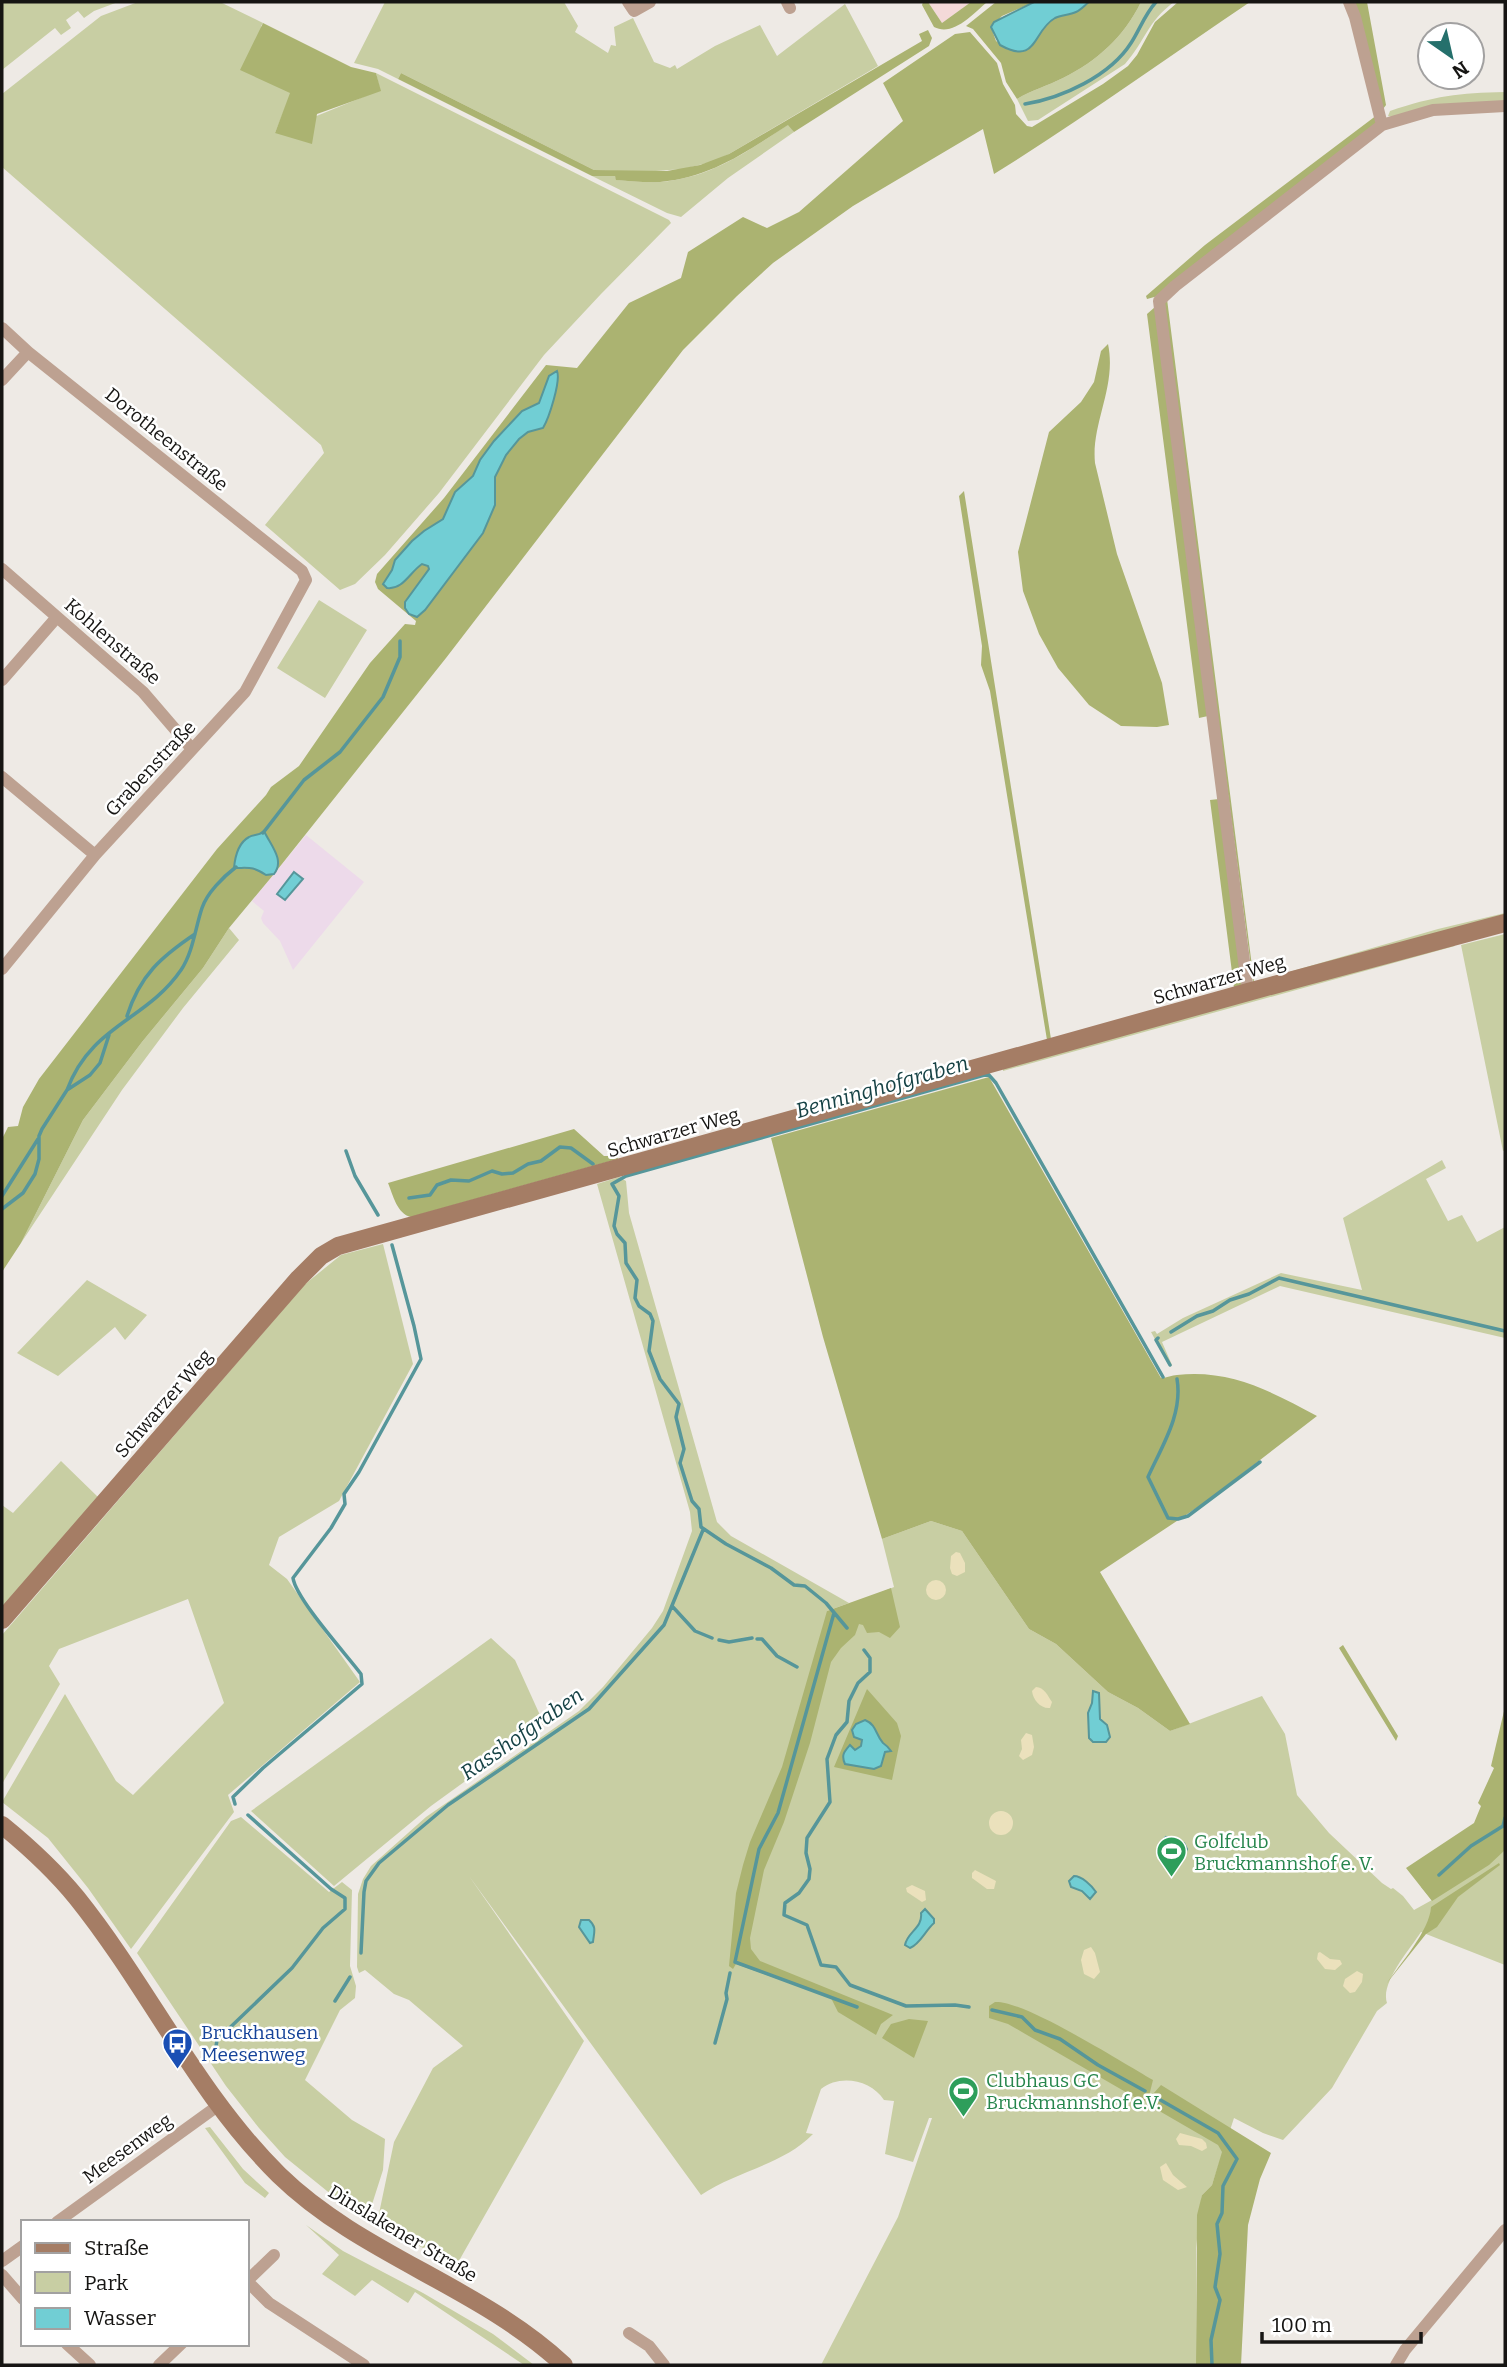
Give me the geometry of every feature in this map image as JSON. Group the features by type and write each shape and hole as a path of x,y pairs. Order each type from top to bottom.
{"street":[{"path":"628,2 634,11 650,2"},
{"path":"1349,2 1382,125"},
{"path":"1248,992 1159,301 1382,125 1433,110 1505,106"},
{"name":"Dorotheenstraße","path":"2,328 27,352 302,572 306,580"},
{"path":"2,380 27,352"},
{"name":"Kohlenstraße","path":"2,569 144,692 192,749"},
{"name":"Grabenstraße","path":"2,969 94,855 245,692 306,580"},
{"path":"2,680 57,617"},
{"path":"2,777 94,855"},
{"name":"Schwarzer Weg","path":"2,1620 299,1278 321,1256 338,1246 1505,923"},
{"name":"Dinslakener Straße","path":"2,1825 36,1854 78,1899 247,2142 307,2200 366,2239 514,2324 564,2365"},
{"name":"Meesenweg","path":"60,2220 219,2105"},
{"path":"1396,2365 1405,2350 1505,2230"},
{"path":"2,2261 21,2247"},
{"path":"248,2280 274,2255"},
{"path":"2,2276 21,2297"},
{"path":"248,2282 269,2303 364,2365"},
{"path":"629,2333 649,2346 664,2365"},
{"path":"69,2346 90,2365"},
{"path":"159,2365 179,2346"}],"shaded area":[{"path":"928,2 971,2 942,23"},
{"path":"306,835 364,882 293,970 280,941 263,923 261,918 264,911 252,901"}],"green space":[{"path":"2,2 118,2 84,18 78,11 66,20 71,28 61,35 55,28 2,70"},
{"path":"138,2 220,2 263,23 261,26 291,93 275,133 380,90 376,73 671,223 544,355 439,493 385,555 355,584 340,590 265,525 324,453 321,445 2,167 2,94 101,16"},
{"path":"385,2 564,2 578,26 575,32 608,53 611,45 616,46 614,27 633,18 654,62 670,68 675,65 677,69 715,46 760,25 777,56 845,4 878,66 715,161 683,169 642,172 594,170 401,73 398,79 378,69 354,63"},
{"path":"923,2 928,2 942,23 971,2 987,2 962,23 941,29 934,27 922,5"},
{"path":"996,2 1034,2 1002,16 991,27 996,41 1009,50 1056,17 1077,11 1089,2 1141,2 1118,37 1098,56 1063,78 1017,99 1006,82 1001,63 973,29 966,26"},
{"path":"1141,2 1174,2 1152,24 1125,64 1038,120 1028,121 1017,99 1063,78 1098,56 1118,37"},
{"path":"1178,2 1250,2 994,174 983,129 853,206 773,263 683,350 446,658 229,928 203,968 83,1120 21,1243 2,1272 2,1139 8,1127 18,1126 23,1107 39,1079 217,849 271,787 299,766 370,663 405,624 415,625 416,621 378,589 375,582 377,574 444,498 546,365 577,368 629,303 681,278 688,252 743,217 767,228 799,212 903,121 883,83 955,34 970,32 997,63 1003,84 1015,105 1016,114 1027,126 1032,127 1128,66 1155,22"},
{"path":"1352,2 1367,2 1386,105 1383,109"},
{"path":"263,23 351,67 376,73 381,91 317,114 312,144 275,133 290,93 240,70"},
{"path":"928,30 932,38 929,46 794,132 788,125 728,162 696,175 660,182 592,176 398,79 401,73 594,170 667,171 700,165 729,154 922,41 919,34"},
{"path":"1505,92 1505,102 1454,105 1400,117 1388,116 1390,111 1434,99 1460,94"},
{"path":"1377,115 1379,124 1158,296 1147,299 1146,296 1205,245"},
{"path":"789,124 794,132 728,178 681,217 667,213 592,176 615,176 617,180 655,182 696,175 728,162"},
{"path":"1167,299 1254,982 1163,306"},
{"path":"1155,307 1208,716 1199,718 1147,314"},
{"path":"1108,344 1109,375 1097,434 1095,463 1117,554 1162,683 1169,725 1157,727 1121,726 1089,705 1058,668 1039,634 1023,591 1018,552 1049,432 1081,402 1094,382 1101,351"},
{"path":"964,491 1051,1039 1047,1040 990,691 981,665 982,646 959,496"},
{"path":"319,600 367,630 325,698 277,668"},
{"path":"1219,799 1243,985 1234,988 1210,800"},
{"path":"1505,913 1505,919 1254,982 1438,929"},
{"path":"229,928 239,940 183,1008 122,1090 21,1243 83,1120 203,968"},
{"path":"1505,934 1505,1150 1503,1151 1461,945"},
{"path":"1451,942 1455,946 1003,1071 1003,1066"},
{"path":"989,1077 1161,1378 1197,1374 1233,1379 1267,1391 1317,1416 1207,1501 1100,1572 1190,1724 1170,1731 1138,1708 1108,1692 1056,1644 1029,1629 962,1531 931,1521 882,1539 823,1337 771,1138"},
{"path":"574,1129 604,1156 617,1156 618,1159 411,1217 399,1208 388,1183"},
{"path":"1442,1160 1446,1168 1426,1179 1448,1221 1462,1215 1477,1242 1505,1227 1505,1338 1280,1286 1162,1342 1172,1365 1170,1367 1151,1332 1155,1331 1157,1334 1183,1318 1281,1273 1362,1290 1343,1218"},
{"path":"619,1177 626,1181 629,1213 717,1522 731,1536 849,1603 827,1611 835,1611 894,1587 882,1539 931,1521 962,1531 1029,1629 1056,1644 1108,1692 1138,1708 1170,1731 1262,1696 1285,1734 1297,1795 1329,1833 1382,1883 1403,1896 1414,1910 1432,1900 1421,1887 1505,1796 1505,1965 1421,1932 1392,1976 1386,1995 1387,2003 1377,2011 1332,2088 1283,2140 1234,2118 1212,2185 1202,2195 1196,2248 1196,2365 821,2365 898,2217 932,2118 929,2118 913,2162 885,2154 894,2101 884,2100 871,2088 855,2081 829,2084 821,2089 806,2133 813,2134 801,2145 774,2161 701,2195 469,1876 584,2041 456,2266 377,2223 394,2142 433,2068 463,2046 409,2000 394,1994 365,1970 359,1973 358,1894 363,1879 371,1866 426,1817 579,1711 603,1687 663,1611 692,1531 690,1512 597,1184"},
{"path":"383,1244 413,1364 339,1501 279,1537 269,1565 287,1579 360,1682 228,1795 234,1812 131,1949 48,1838 2,1802 65,1694 116,1781 133,1795 224,1703 188,1599 59,1649 49,1666 60,1684 2,1784 2,1635 304,1285 341,1255"},
{"path":"87,1280 147,1315 125,1340 115,1327 58,1376 17,1353"},
{"path":"61,1461 99,1498 2,1611 2,1505 13,1513"},
{"path":"891,1588 900,1627 890,1638 879,1632 867,1633 863,1625 859,1624 855,1635 831,1662 810,1743 784,1822 764,1870 750,1938 751,1949 760,1961 893,2015 881,2024 876,2035 838,2012 831,1998 736,1964 733,1969 729,1966 736,1893 743,1865 782,1767 827,1611"},
{"path":"491,1638 515,1660 544,1724 431,1806 334,1886 251,1811"},
{"path":"1343,1645 1398,1736 1396,1741 1339,1648"},
{"path":"867,1689 897,1723 901,1736 892,1780 834,1767"},
{"path":"1505,1707 1505,1850 1489,1865 1432,1901 1406,1868 1474,1823 1481,1806 1478,1803 1494,1768 1491,1766"},
{"path":"241,1817 329,1892 342,1882 352,1890 350,1966 356,1986 355,1998 340,2010 305,2080 352,2120 385,2139 383,2170 367,2220 285,2157 259,2128 226,2086 137,1953 231,1821"},
{"path":"1499,1863 1500,1865 1458,1897 1437,1927 1426,1934 1387,1983 1426,1926 1431,1907"},
{"path":"995,2002 1009,2004 1050,2021 1153,2080 1149,2096 1143,2102 1008,2024 989,2018 989,2006"},
{"path":"909,2019 928,2021 914,2058 882,2038 891,2024"},
{"path":"1161,2085 1271,2153 1260,2179 1248,2225 1241,2365 1196,2365 1197,2215 1202,2195 1212,2185 1222,2152 1218,2145 1149,2105 1153,2094"},
{"path":"210,2127 243,2169 269,2193 265,2198 245,2183 205,2128"},
{"path":"306,2225 343,2251 493,2334 534,2365 524,2365 415,2292 408,2303 372,2280 355,2296 322,2274 339,2255"}],"sand":[{"path":"956,1552 960,1553 965,1563 965,1572 957,1576 952,1574 950,1568 951,1556"},
{"path":"936,1580 943,1583 946,1590 943,1597 936,1600 929,1597 926,1590 929,1583"},
{"path":"1036,1687 1041,1688 1052,1702 1050,1708 1036,1701 1032,1691"},
{"path":"1026,1733 1032,1735 1034,1747 1032,1755 1023,1760 1019,1756 1022,1749 1021,1740"},
{"path":"1001,1811 1009,1815 1013,1823 1009,1831 1001,1835 993,1831 989,1823 993,1815"},
{"path":"975,1870 996,1881 994,1889 987,1889 972,1878"},
{"path":"912,1885 925,1891 926,1900 922,1902 907,1892 906,1888"},
{"path":"1091,1947 1100,1972 1094,1979 1084,1974 1081,1960 1084,1950"},
{"path":"1320,1952 1330,1959 1340,1960 1342,1964 1335,1970 1325,1969 1317,1959"},
{"path":"1357,1971 1363,1974 1362,1982 1355,1992 1350,1993 1343,1986 1345,1979"},
{"path":"1180,2133 1202,2139 1207,2148 1202,2151 1179,2145 1176,2139"},
{"path":"1166,2163 1173,2175 1187,2187 1178,2190 1163,2180 1160,2167"}],"water":[{"path":"1034,2 1089,2 1076,12 1055,18 1028,49 1012,50 1000,45 991,27 994,22"},
{"path":"557,371 556,391 543,428 528,432 519,439 506,455 495,477 495,505 483,533 425,610 417,617 409,614 405,602 429,569 422,564 398,586 387,588 383,584 395,560 412,541 443,519 455,492 473,476 480,460 494,441 522,411 539,403 549,376"},
{"path":"264,831 278,858 274,874 266,875 251,868 234,868 242,843"},
{"path":"294,872 303,879 285,900 277,894"},
{"path":"1093,1691 1099,1693 1100,1719 1107,1725 1110,1737 1106,1742 1093,1742 1089,1738 1088,1713"},
{"path":"865,1720 872,1724 880,1740 891,1751 885,1752 881,1766 874,1769 845,1764 843,1758 850,1745 855,1750 861,1746 862,1740 854,1737 852,1730 856,1724"},
{"path":"1166,1837 1184,1843 1187,1849 1185,1854 1166,1847 1162,1841"},
{"path":"1074,1876 1083,1879 1096,1892 1090,1899 1082,1891 1071,1887 1069,1881"},
{"path":"925,1909 934,1919 934,1923 917,1944 910,1948 905,1945 906,1941 920,1923 921,1913"},
{"path":"581,1920 589,1920 593,1925 593,1942 590,1943 579,1927"}],"waterway":[{"path":"1025,104 1069,91 1111,66 1131,43 1156,2"},
{"path":"263,833 304,780 340,752 383,697 400,657 400,641"},
{"path":"67,1090 77,1068 90,1051 104,1037 152,1001 181,970 191,948 204,902 236,867"},
{"path":"127,1016 138,989 153,968 195,934"},
{"path":"2,1209 23,1193 35,1174 42,1129 67,1090 90,1075 100,1063 109,1035"},
{"name":"Benninghofgraben","path":"847,1628 826,1603 805,1586 794,1585 771,1568 701,1527 699,1509 692,1501 680,1463 684,1449 676,1417 679,1404 660,1379 649,1351 653,1321 635,1298 637,1280 626,1263 625,1243 614,1226 619,1196 612,1184 626,1176 988,1074 996,1083 1163,1377"},
{"path":"2,1196 38,1139"},
{"path":"409,1198 430,1195 437,1185 451,1180 469,1181 492,1171 513,1173 528,1164 541,1161 560,1147 571,1148 593,1164"},
{"path":"346,1151 355,1176 378,1215"},
{"path":"235,1804 233,1797 263,1768 362,1684 361,1674 312,1612 293,1578 331,1528 345,1504 344,1494 359,1472 421,1359 392,1245"},
{"name":"Benninghofgraben","path":"1171,1332 1197,1316 1213,1311 1230,1300 1249,1294 1279,1278 1505,1331"},
{"name":"Benninghofgraben","path":"1158,1338 1156,1340 1170,1365"},
{"name":"Benninghofgraben","path":"1177,1379 1174,1417 1148,1477 1168,1518 1188,1516 1260,1462"},
{"name":"Rasshofgraben","path":"361,1953 366,1881 379,1863 448,1805 589,1709 664,1625 703,1530"},
{"path":"672,1606 695,1631 712,1638"},
{"path":"834,1613 778,1813 759,1849 735,1962 857,2007"},
{"path":"719,1640 729,1642 752,1638"},
{"path":"757,1639 762,1639 777,1656 797,1667"},
{"path":"864,1650 870,1658 870,1672 858,1683 849,1701 847,1722 836,1735 827,1759 830,1802 807,1838 809,1879 799,1893 785,1903 784,1915 807,1925 821,1965 836,1967 850,1985 906,2006 969,2007"},
{"path":"215,2053 217,2040 292,1968 323,1928 345,1909 345,1898 331,1889 248,1815"},
{"path":"1439,1875 1471,1846 1503,1826 1505,1818"},
{"path":"715,2043 727,1999 730,1973"},
{"name":"Rasshofgraben","path":"335,2001 350,1977"},
{"path":"992,2010 1022,2017 1035,2030 1060,2039 1098,2065 1145,2091"},
{"path":"1157,2098 1218,2133 1237,2159 1223,2186 1222,2213 1217,2224 1220,2254 1215,2287 1220,2300 1211,2340 1212,2365"}],"place":[{"name":"Golfclub Bruckmannshof e. V.","path":"1171,1879"},
{"name":"Bruckhausen Meesenweg","path":"178,2070"},
{"name":"Clubhaus GC Bruckmannshof e.V.","path":"963,2118"}]}
